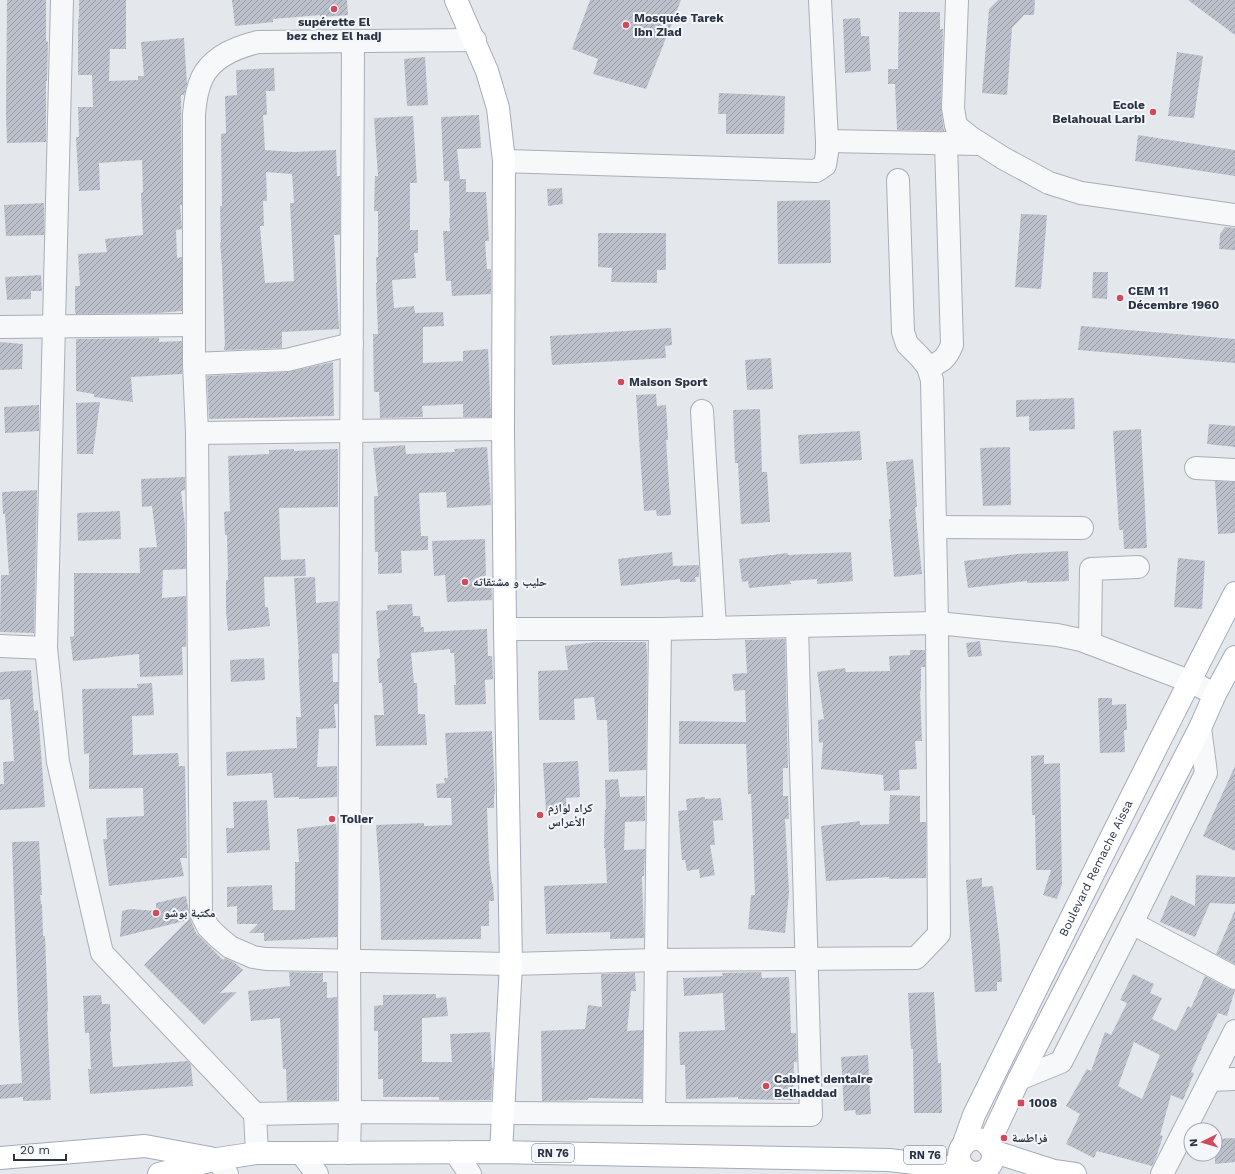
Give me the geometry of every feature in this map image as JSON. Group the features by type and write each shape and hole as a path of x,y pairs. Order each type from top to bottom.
{"main road":[{"path":"456,0 475,40 487,71 498,108 504,161 503,429 505,629 512,964 501,1152"},
{"name":"Boulevard Remache Aissa","path":"967,1159 977,1108 1189,681 1235,593"},
{"path":"990,1148 1019,1079 1235,657"},
{"path":"982,1140 990,1148 993,1156 990,1166 967,1159 966,1142 982,1140"},
{"name":"RN 76","path":"0,1158 145,1146 222,1167"},
{"name":"RN 76","path":"990,1148 1064,1172"},
{"name":"RN 76","path":"160,1174 222,1167 258,1153 455,1152 889,1160 967,1159 1064,1172"}],"street":[{"path":"62,0 46,648 58,762 102,953 255,1114 258,1153"},
{"path":"504,161 816,171 825,165 827,153 820,0"},
{"path":"957,0 954,108 956,126 980,144 1049,183 1081,193 1235,215"},
{"path":"475,40 258,42 232,50 208,69 202,78 196,100 194,114 194,364 197,433 201,913 208,927 218,937 230,947 253,958 512,964 656,960 916,958 939,934 937,623 932,380 928,367 907,344 903,332 898,180"},
{"path":"349,1153 353,41"},
{"path":"827,141 980,144"},
{"path":"928,367 941,362 948,355 952,345 946,143"},
{"path":"0,326 194,325"},
{"path":"194,364 287,360 352,344"},
{"path":"702,411 715,628"},
{"path":"197,433 503,429"},
{"path":"1196,468 1235,470"},
{"path":"935,527 1082,528"},
{"path":"1090,643 1091,568 1138,566"},
{"path":"505,629 660,629 937,623 1057,644 1081,640 1189,681 1215,694"},
{"path":"255,1114 350,1112 811,1115 808,958 797,627"},
{"path":"654,1114 660,629"},
{"path":"0,646 46,648"},
{"path":"1019,1079 1061,1062 1206,773 1200,728"},
{"path":"1132,923 1235,978"},
{"path":"1162,1174 1235,1031"},
{"path":"1210,1080 1235,1079"},
{"path":"455,1152 470,1174"},
{"path":"301,1153 317,1174"}],"building":[{"path":"7,0 46,0 46,41 48,42 46,81 46,142 7,143"},
{"path":"79,0 126,0 126,49 110,49 109,81 138,80 138,76 144,76 141,42 184,38 187,84 184,95 181,95 182,205 180,205 182,229 176,230 177,258 182,257 182,311 157,313 76,314 75,312 75,286 80,286 78,254 107,252 105,239 143,235 141,193 143,192 142,160 99,163 100,190 79,191 76,137 79,137 78,107 93,107 92,75 78,75"},
{"path":"232,0 347,0 348,15 320,17 320,15 273,19 273,22 235,26"},
{"name":"Mosquée Tarek Ibn Ziad","path":"590,0 681,0 646,89 593,74 598,59 572,49"},
{"path":"998,0 1035,0 1034,15 1024,15 1012,28 1007,95 982,93 989,9"},
{"path":"1188,0 1235,0 1235,35"},
{"path":"899,12 940,12 940,29 943,29 941,108 944,131 897,130 895,84 888,84 888,69 898,69"},
{"path":"860,18 861,36 869,36 871,71 845,73 843,19"},
{"path":"1177,52 1203,56 1194,118 1168,116"},
{"path":"425,57 428,105 407,106 404,59"},
{"path":"274,68 275,91 266,91 267,115 263,115 265,150 294,152 336,150 337,176 340,176 340,235 334,235 339,329 282,332 282,348 224,350 220,242 220,206 222,206 221,134 226,133 225,96 237,95 236,70","holes":["266,172 292,174 294,203 290,203 294,281 265,283 260,226 264,226 263,201 267,201"]},
{"path":"719,93 785,96 784,134 726,134 726,114 718,114"},
{"path":"479,115 481,148 457,149 460,179 466,179 466,192 486,192 489,241 485,241 487,269 491,269 491,294 452,296 451,281 446,281 443,231 450,231 449,181 444,181 441,117"},
{"path":"413,116 417,183 410,183 410,230 418,230 418,253 414,253 416,278 392,280 394,308 414,306 415,313 443,312 444,326 423,327 423,363 463,361 463,351 488,349 491,417 463,417 463,404 422,406 423,417 380,418 379,392 374,392 373,334 378,334 376,257 378,257 378,211 374,211 375,176 378,176 374,118"},
{"path":"1138,135 1235,150 1235,176 1135,161"},
{"path":"562,188 563,204 548,206 547,189"},
{"path":"830,200 831,263 778,264 777,201"},
{"path":"44,203 44,235 6,236 4,205"},
{"path":"1021,214 1047,215 1041,289 1015,287"},
{"path":"1225,227 1235,228 1235,250 1219,249 1220,234"},
{"path":"598,233 666,233 666,270 657,270 657,283 611,282 612,268 598,267"},
{"path":"1093,272 1108,272 1107,299 1092,298"},
{"path":"41,275 42,291 31,291 31,299 7,300 5,277"},
{"path":"1081,326 1235,339 1235,363 1078,350"},
{"path":"671,328 672,345 665,346 666,358 552,365 550,336"},
{"path":"159,338 159,342 182,341 182,374 131,377 133,402 94,397 94,394 76,391 76,339"},
{"path":"0,342 23,344 22,369 0,370"},
{"path":"771,358 773,389 747,390 745,360"},
{"path":"333,362 334,416 209,419 207,376 288,372"},
{"path":"656,394 657,406 666,405 668,440 666,440 671,515 657,516 656,510 644,511 636,395"},
{"path":"1074,398 1075,429 1029,431 1029,416 1016,417 1016,400"},
{"path":"100,402 93,454 77,454 76,403"},
{"path":"39,405 39,431 5,433 4,407"},
{"path":"760,409 762,472 767,472 770,522 741,524 738,463 735,463 733,410"},
{"path":"1209,424 1235,426 1235,447 1207,444"},
{"path":"1141,429 1147,548 1124,549 1123,530 1119,530 1113,431"},
{"path":"860,431 862,460 800,464 798,435"},
{"path":"405,445 406,454 455,452 454,449 487,447 491,505 447,508 446,492 419,493 421,536 428,536 428,550 401,551 402,573 378,574 378,552 375,552 374,496 378,496 373,448"},
{"path":"1010,447 1011,505 983,506 980,448"},
{"path":"294,449 294,451 338,449 338,507 279,508 281,560 305,559 306,576 264,577 265,607 268,607 270,626 228,631 226,612 226,580 228,580 227,535 225,535 224,512 230,511 228,456 269,454 269,450"},
{"path":"913,459 917,507 915,507 922,574 894,577 886,462"},
{"path":"185,477 185,490 181,491 185,525 186,569 163,570 162,598 186,596 186,647 182,647 183,675 140,677 139,654 73,661 70,637 74,636 74,573 140,573 139,548 157,547 152,506 142,507 141,479"},
{"path":"1215,481 1235,482 1235,533 1218,534"},
{"path":"37,490 34,633 0,632 1,575 9,575 2,492"},
{"path":"120,511 121,539 78,541 77,513"},
{"path":"485,539 486,578 491,578 492,600 447,602 445,575 434,576 432,541"},
{"path":"1068,551 1069,581 1027,583 1027,581 968,588 964,561 1018,554"},
{"path":"672,552 673,566 699,565 699,577 695,577 696,582 680,582 680,579 621,586 618,559"},
{"path":"851,552 853,581 817,584 817,579 790,581 791,584 749,588 748,581 742,582 739,559 788,553 788,555"},
{"path":"1178,558 1205,561 1202,609 1174,607"},
{"path":"315,577 316,603 338,601 338,653 332,654 333,682 338,682 338,704 334,704 336,728 319,729 317,767 337,766 337,797 299,799 299,797 274,798 272,773 227,776 226,752 297,748 296,717 301,717 294,578"},
{"path":"412,604 413,616 420,616 421,627 424,627 424,632 487,629 488,656 492,656 493,679 485,680 486,704 455,705 454,685 456,685 454,653 450,653 450,649 411,653 414,683 417,683 418,714 425,714 427,745 376,746 374,715 384,715 382,683 379,683 377,659 380,658 376,611 388,610 387,605"},
{"path":"785,639 788,768 783,768 783,796 788,796 789,819 785,819 789,892 785,933 748,929 751,895 755,895 751,794 748,794 746,744 679,744 679,721 746,722 745,690 734,691 732,674 747,673 745,640"},
{"path":"980,641 982,656 968,657 966,643"},
{"path":"595,642 646,642 646,770 609,772 607,720 597,720 594,697 574,699 575,720 539,720 538,671 568,670 565,646"},
{"path":"910,650 925,650 925,667 921,667 920,691 922,741 915,741 917,769 899,770 900,790 884,791 883,775 821,769 823,742 819,743 818,720 824,719 817,672 845,668 846,672 890,671 889,656 910,655"},
{"path":"264,658 265,680 231,682 230,660"},
{"path":"31,670 34,711 38,710 45,807 0,810 0,784 4,784 3,762 14,761 10,699 0,700 0,672"},
{"path":"152,683 154,715 132,716 133,755 178,753 179,766 185,766 187,858 180,858 184,876 109,886 103,839 107,839 106,818 144,816 143,788 89,789 89,753 84,754 82,689 138,688 137,684"},
{"path":"1098,698 1112,698 1112,705 1126,704 1127,730 1124,730 1125,752 1100,753"},
{"path":"492,731 495,794 494,808 487,808 489,861 494,901 489,901 489,926 481,926 481,939 381,940 380,883 376,825 424,823 424,826 452,825 451,798 437,798 436,784 445,783 444,778 448,778 445,733"},
{"path":"1044,755 1044,764 1060,763 1062,884 1057,899 1043,895 1051,870 1036,870 1035,815 1032,815 1031,756"},
{"path":"578,761 580,797 566,798 566,810 546,811 543,763"},
{"path":"1235,766 1235,851 1203,836"},
{"path":"618,779 620,797 645,796 645,821 625,822 624,850 645,849 644,876 642,876 644,938 610,939 610,932 546,934 544,886 607,883 604,848 606,810 605,780"},
{"path":"890,795 920,796 920,822 926,822 926,878 889,879 889,877 826,881 821,826 860,821 860,825 889,824"},
{"path":"705,797 705,799 721,798 723,820 713,821 715,845 710,845 715,875 700,878 699,869 687,871 685,860 682,860 678,811 687,810 686,799"},
{"path":"267,800 270,850 227,853 226,828 234,828 233,802"},
{"path":"336,824 337,937 264,941 264,933 249,933 258,924 237,924 237,906 227,907 227,887 272,885 273,910 295,910 295,862 299,862 297,829"},
{"path":"39,841 42,895 40,895 42,904 43,936 45,936 51,1100 23,1101 23,1097 0,1099 0,1085 22,1083 12,842"},
{"path":"1196,875 1235,877 1235,904 1210,903 1195,937 1160,922 1171,895 1195,906"},
{"path":"982,878 982,887 993,886 1000,946 1002,982 997,982 997,991 975,992 966,880"},
{"path":"186,896 190,918 196,933 223,960 225,958 235,963 243,970 220,993 237,992 204,1025 144,965 188,920 120,937 122,911 131,909 156,911 156,903"},
{"path":"1235,910 1235,964 1216,954"},
{"path":"289,972 323,973 323,982 327,982 327,998 337,997 337,1100 287,1101 286,1069 283,1069 280,1018 251,1021 248,991 290,986"},
{"path":"761,972 762,978 789,977 791,1033 796,1033 797,1062 794,1062 793,1100 738,1099 738,1097 686,1099 685,1065 680,1065 679,1032 725,1030 723,993 684,996 683,978 723,976 722,973"},
{"path":"635,973 636,991 631,991 627,1031 643,1030 642,1099 588,1098 588,1100 542,1101 541,1031 585,1029 588,1005 602,1007 601,974"},
{"path":"1133,974 1154,984 1150,993 1162,998 1152,1019 1176,1031 1188,1006 1191,1008 1205,976 1229,989 1235,990 1227,1016 1218,1013 1191,1072 1194,1073 1183,1100 1171,1095 1160,1135 1163,1136 1152,1166 1097,1151 1094,1158 1066,1144 1080,1114 1066,1106 1087,1069 1091,1071 1105,1032 1111,1035 1127,1003 1120,1000","holes":["1134,1042 1160,1055 1142,1099 1118,1086"]},
{"path":"934,992 938,1063 941,1063 942,1113 914,1113 913,1049 911,1049 908,993"},
{"path":"436,994 436,998 446,997 448,1016 422,1018 422,1062 452,1062 450,1034 490,1032 493,1068 491,1100 439,1100 439,1097 383,1097 383,1079 378,1079 378,1031 374,1031 374,1006 383,1005 383,995"},
{"path":"101,995 102,1004 110,1004 110,1032 113,1067 188,1061 191,1065 193,1086 90,1094 88,1069 91,1069 89,1033 85,1033 83,996"},
{"path":"868,1055 871,1114 856,1115 855,1110 844,1111 841,1057"},
{"path":"1235,1138 1235,1162 1215,1164 1215,1162 1223,1162 1223,1139"}],"place":[{"name":"supérette El bez chez El hadj","path":"334,9"},
{"name":"Mosquée Tarek Ibn Ziad","path":"626,25"},
{"name":"Ecole Belahoual Larbi","path":"1153,112"},
{"name":"CEM 11 Décembre 1960","path":"1120,298"},
{"name":"Maison Sport","path":"621,382"},
{"name":"حليب و مشتقاته","path":"465,582"},
{"name":"كراء لوازم الأعراس","path":"540,815"},
{"name":"Tolier","path":"332,819"},
{"name":"مكتبة بوشو","path":"156,913"},
{"name":"Cabinet dentaire Belhaddad","path":"766,1086"},
{"name":"1008","path":"1021,1103"},
{"name":"فراطسة","path":"1004,1138"}]}
